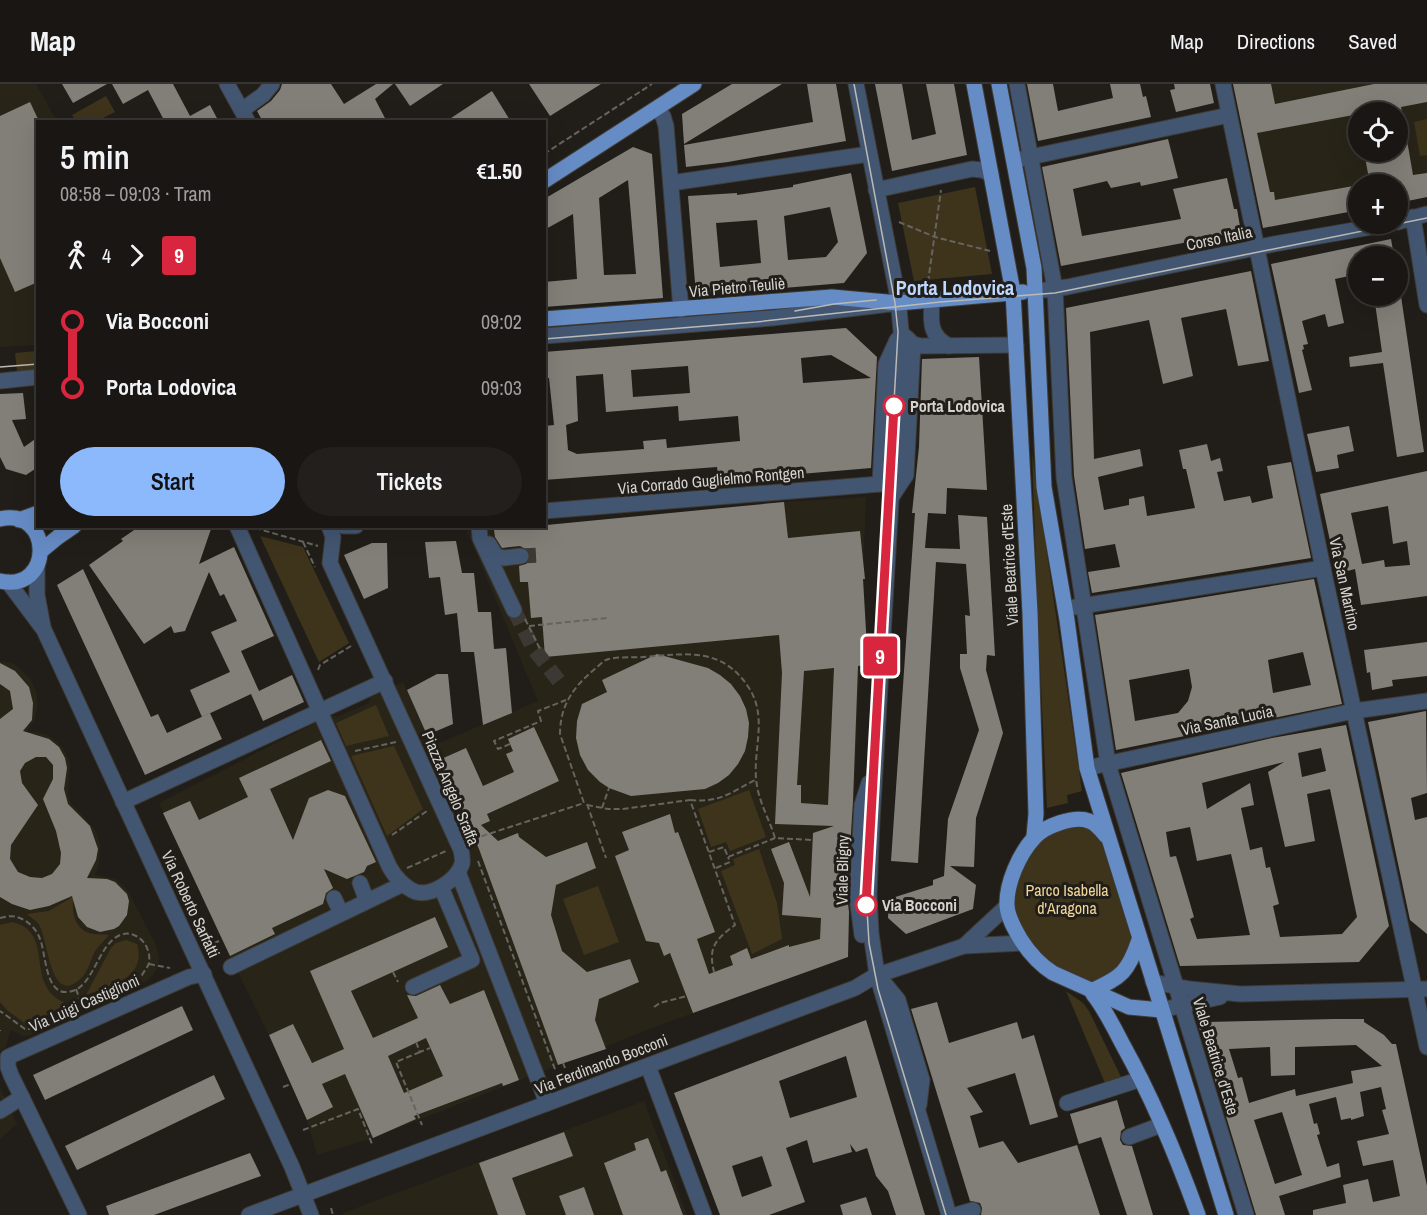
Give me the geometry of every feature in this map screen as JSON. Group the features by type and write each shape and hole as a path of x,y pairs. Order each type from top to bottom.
{"main road":[{"path":"546,180 694,84"},
{"name":"Viale Beatrice d'Este","path":"974,84 1013,292 1030,619 1036,814 1034,836"},
{"path":"999,84 1034,268 1046,499 1065,609 1087,768 1226,1215"},
{"name":"Via Pietro Teuliè","path":"546,319 681,317 832,297 898,303 1035,291"},
{"path":"7,517 36,513"},
{"path":"7,517 30,526 36,532 39,540 39,558"},
{"path":"3,582 26,578 39,558 58,537 71,528"},
{"path":"1108,838 1092,821 1082,818 1068,820 1034,836 1016,868 1010,887 1007,906 1013,927 1032,957 1042,966 1129,1007 1161,1010"},
{"path":"1091,991 1119,976 1127,968 1139,940"},
{"path":"1091,991 1102,1006 1141,1079 1198,1215"}],"street":[{"path":"227,84 245,116 272,84"},
{"name":"Viale Bligny","path":"856,84 898,303 901,331 869,895 871,933 878,975 949,1215"},
{"name":"Viale Beatrice d'Este","path":"1017,84 1055,289 1064,477 1108,764 1246,1215"},
{"name":"Via San Martino","path":"1223,84 1323,568 1400,925 1420,989 1427,1045"},
{"path":"656,109 665,120 681,317 865,309 898,303"},
{"path":"1014,160 1229,115"},
{"path":"671,183 869,154"},
{"path":"876,190 972,170 982,170 991,174"},
{"path":"1413,218 1427,304"},
{"name":"Corso Italia","path":"1035,291 1348,232"},
{"path":"932,299 933,331 937,339 949,346"},
{"name":"Via Pietro Teuliè","path":"546,336 681,317"},
{"path":"892,495 880,484 886,364 901,331 913,344 1017,345"},
{"name":"Viale Bligny","path":"892,495 906,476 913,344"},
{"path":"0,381 36,377"},
{"name":"Via Corrado Guglielmo Rontgen","path":"546,511 880,484"},
{"path":"1046,499 1067,496"},
{"path":"238,528 379,844 398,879 417,892 432,890 448,884 458,872 547,1103"},
{"name":"Piazza Angelo Sraffa","path":"330,528 333,537 330,563 440,802 465,843 463,862 458,872"},
{"path":"480,528 480,538 514,610"},
{"path":"486,528 486,538 496,556 504,558 521,556"},
{"name":"Via Roberto Sarfatti","path":"39,558 37,595 44,630 204,974 311,1215"},
{"path":"1065,609 1323,568"},
{"name":"Via Roberto Sarfatti","path":"3,582 44,630"},
{"path":"123,802 323,717 387,687"},
{"name":"Via Santa Lucia","path":"1108,764 1354,711 1427,701"},
{"path":"1087,768 1108,764"},
{"path":"1114,858 1135,852"},
{"path":"231,967 255,950 342,914 367,901 398,879"},
{"path":"360,883 367,901"},
{"path":"413,987 472,960 441,887"},
{"path":"334,898 342,914"},
{"name":"Via Ferdinando Bocconi","path":"964,946 1007,906"},
{"path":"1131,913 1152,908"},
{"name":"Via Ferdinando Bocconi","path":"249,1215 855,988 878,975 964,946 1023,943"},
{"name":"Via Luigi Castiglioni","path":"79,1215 8,1067 8,1057 183,979 204,974"},
{"path":"1153,982 1240,994 1420,989"},
{"path":"1161,1010 1240,994"},
{"path":"648,1066 704,1215"},
{"path":"1067,1103 1141,1079"},
{"path":"0,1111 22,1097"},
{"path":"1129,1137 1161,1125"},
{"path":"956,1215 973,1210"}],"path":[{"path":"546,153 652,84"},
{"path":"928,282 941,189"},
{"path":"899,222 934,237 993,251"},
{"path":"259,528 319,547"},
{"path":"529,626 607,618"},
{"path":"317,673 320,665 351,645 355,654"},
{"path":"606,858 560,734 560,724 566,700 580,683 607,659 689,654 712,656 737,671 755,700 759,717 757,786 776,838"},
{"path":"510,744 498,749 494,741 541,721 538,711 566,700"},
{"path":"340,755 411,739"},
{"path":"398,879 465,843 585,804 623,809 690,800 706,802 720,799 757,778"},
{"path":"602,808 609,788"},
{"path":"690,800 735,925 714,945 711,953 714,972"},
{"path":"379,844 440,802"},
{"path":"728,857 776,838 813,840"},
{"path":"709,852 724,847 730,862 715,868"},
{"path":"482,859 478,860 556,1072"},
{"path":"0,918 8,915 19,917 29,923 40,939 52,984 58,990 67,992 87,981 101,953 121,934 129,933 137,936 143,942 149,957 149,964 142,975 33,1029 25,1029 0,1011"},
{"path":"201,950 219,941"},
{"path":"149,964 171,968"},
{"path":"76,989 82,1004"},
{"path":"654,1007 660,1003 687,996"},
{"path":"416,1042 420,1052"},
{"path":"422,1125 396,1062 430,1048"},
{"path":"563,1063 565,1068"},
{"path":"284,1087 291,1084"},
{"path":"303,1130 358,1109 372,1144"},
{"path":"331,1208 333,1215"}],"shaded area":[{"path":"0,84 36,84 56,120 36,120 36,345 0,347"},
{"path":"1233,84 1427,84 1427,197 1408,201 1408,174 1348,174 1348,212 1263,228"},
{"path":"866,497 848,957 660,1025 373,1138 317,1155 307,1120 269,1035 217,930 159,803 317,722 332,715 337,717 369,703 371,697 403,682 432,746 538,701 467,531 546,528 546,526 784,502"},
{"path":"0,661 13,663 30,678 37,694 37,708 35,719 26,732 39,732 51,737 63,748 70,763 68,795 71,803 96,831 100,845 99,865 95,875 116,879 128,891 156,945 159,957 158,966 147,981 31,1035 23,1036 10,1030 6,1047 0,1051"},
{"path":"0,1088 17,1124 0,1139"},
{"path":"644,1101 687,1215 343,1215 343,1213"}],"green space":[{"path":"106,96 115,112 99,120 75,120 72,115"},
{"path":"1427,119 1427,155 1420,156 1414,122"},
{"path":"975,187 992,274 914,281 898,203"},
{"path":"36,351 36,369 17,371 15,353"},
{"path":"1032,453 1082,791 1067,795 1068,803 1047,808 1038,624"},
{"path":"260,536 303,547 349,643 319,662"},
{"path":"376,705 389,736 346,746 336,723"},
{"path":"394,746 423,809 387,836 351,756"},
{"path":"749,790 766,837 730,851 726,842 711,847 698,809"},
{"name":"Parco Isabella d'Aragona","path":"1087,821 1108,841 1136,938 1112,979 1085,984 1039,959 1023,938 1012,906 1020,865 1048,830"},
{"path":"759,849 777,903 782,939 752,954 721,871 735,865 733,859"},
{"path":"598,886 619,942 584,955 563,899"},
{"path":"74,896 73,912 79,927 91,934 109,935 96,950 84,975 68,986 61,983 55,976 38,923 27,914 49,911"},
{"path":"13,922 25,927 33,936 47,988 55,997 67,1004 27,1025 0,1002 0,925"},
{"path":"126,940 137,944 139,956 132,973 116,984 86,995 111,948 116,943"},
{"path":"1066,991 1083,1003 1089,1011 1121,1077 1105,1083"}],"building":[{"path":"62,84 107,84 73,103"},
{"path":"112,84 173,84 190,116 210,105 218,120 164,120 148,90 123,104"},
{"path":"282,84 331,84 344,104 376,84 393,84 375,99 386,120 262,120 257,111 271,101"},
{"path":"395,84 443,84 410,106"},
{"path":"529,84 601,84 550,116"},
{"path":"732,84 782,84 684,144 682,114"},
{"path":"807,84 836,84 846,141 728,162 686,167 684,145 813,122"},
{"path":"875,84 902,84 912,140 936,134 926,84 954,84 967,155 892,171"},
{"path":"1027,84 1053,84 1058,111 1113,98 1110,84 1140,84 1143,97 1146,96 1151,117 1038,141"},
{"path":"1174,84 1210,84 1214,103 1176,112 1170,90 1175,89"},
{"path":"1233,84 1271,84 1275,104 1374,84 1427,84 1427,102 1408,106 1408,102 1348,102 1348,116 1257,133 1270,192 1274,192 1275,200 1348,187 1348,212 1263,228"},
{"path":"492,91 510,120 448,120"},
{"path":"30,102 38,119 36,120 36,283 15,292 0,258 0,116"},
{"path":"1168,139 1178,178 1141,186 1140,182 1111,188 1107,181 1073,189 1082,236 1181,219 1173,189 1227,178 1234,209 1237,209 1241,232 1061,266 1042,167"},
{"path":"1408,146 1413,175 1427,173 1427,197 1408,201 1408,174 1368,174 1366,162 1408,162"},
{"path":"633,147 652,154 663,298 546,307 546,282 577,279 573,214 546,229 546,198","holes":["628,180 636,274 604,275 599,198"]},
{"path":"851,173 867,253 844,283 696,295 688,196 737,193 737,195 793,187 793,185","holes":["830,207 838,242 826,257 788,260 784,216","757,220 761,263 720,267 716,223"]},
{"path":"1391,239 1392,246 1357,246"},
{"path":"1348,248 1348,276 1335,279 1344,323 1328,327 1325,314 1302,321 1308,344 1303,345 1302,350 1312,390 1299,393 1271,264"},
{"path":"1251,271 1269,361 1238,366 1226,309 1181,318 1193,376 1163,384 1149,320 1090,332 1094,459 1140,449 1143,466 1098,477 1104,510 1129,505 1129,499 1144,496 1147,516 1195,508 1179,450 1207,444 1211,461 1220,458 1223,471 1217,472 1224,501 1250,496 1252,503 1273,498 1267,466 1291,462 1311,558 1092,593 1088,572 1120,567 1115,544 1085,549 1074,476 1066,308"},
{"path":"1375,306 1402,306 1424,452 1397,457 1383,363 1350,367 1349,357 1382,352"},
{"path":"846,328 877,357 871,468 719,481 717,467 546,480 546,426 554,425 549,378 546,378 546,352","holes":["831,355 871,378 803,383 801,358","688,366 690,393 633,397 631,370","603,374 606,412 678,406 679,421 738,416 740,441 667,448 666,439 643,441 644,449 577,454 568,450 566,425 578,421 576,376"]},
{"path":"979,357 987,490 947,488 946,514 928,513 925,548 960,549 958,515 987,517 995,656 987,655 986,670 1003,733 976,818 974,867 950,866 976,885 973,909 906,934 888,918 889,899 933,885 933,880 944,876 948,819 979,730 960,668 960,654 967,654 965,615 970,616 966,564 936,562 918,863 891,861 915,513 912,513 919,447 922,359"},
{"path":"23,393 26,419 12,420 24,447 36,438 36,468 26,475 6,469 0,457 0,394"},
{"path":"1349,426 1354,451 1337,455 1339,468 1316,472 1307,434"},
{"path":"1427,471 1427,596 1361,605 1355,569 1340,573 1337,554 1333,555 1320,494","holes":["1388,506 1393,544 1407,541 1410,565 1385,567 1384,560 1362,564 1351,513"]},
{"path":"784,502 788,538 860,531 865,579 863,579 868,665 858,666 847,896 848,957 693,1013 670,953 664,956 659,943 646,941 615,856 629,850 622,832 670,814 675,833 678,832 715,932 697,939 709,974 733,965 730,956 747,948 751,959 789,945 789,947 820,939 821,918 782,915 784,883 771,849 789,842 810,897 813,833 834,826 775,824 782,673 779,635 545,657 542,617 531,618 528,582 520,582 519,566 530,560 529,551 520,546 502,548 495,537 494,530 546,528 546,525","holes":["834,668 828,805 801,803 801,785 797,785 804,671"]},
{"path":"137,528 211,528 199,564 234,547 274,636 241,651 259,691 292,675 304,702 263,721 251,694 202,717 190,690 230,672 211,632 237,621 224,594 220,596 209,572 185,631 174,633 171,626 144,644 89,565 123,541 121,539"},
{"path":"456,541 462,573 474,573 478,612 491,612 494,649 506,648 512,713 483,725 474,652 461,652 457,613 445,615 440,577 429,578 425,542"},
{"path":"372,543 387,543 388,588 364,599 344,555"},
{"path":"83,569 151,717 158,714 167,733 210,713 222,739 145,775 57,585"},
{"path":"1314,579 1342,704 1116,750 1095,615","holes":["1303,652 1311,685 1273,693 1268,660","1189,669 1192,687 1188,701 1178,713 1135,721 1129,680"]},
{"path":"1427,642 1427,676 1392,680 1393,686 1372,690 1364,650"},
{"path":"657,654 708,668 731,684 746,709 749,723 748,737 745,751 738,764 718,783 705,789 631,796 609,788 588,770 580,755 576,738 577,721 582,704 607,692 602,680"},
{"path":"0,663 15,671 29,687 33,703 32,720 23,731 49,739 59,747 65,758 67,768 64,789 68,804 90,826 98,849 96,860 87,878 107,879 115,882 127,894 129,901 127,915 114,929 100,932 87,927 78,917 72,896 49,906 30,910 0,897 0,719 13,709 10,691 0,684","holes":["36,757 46,757 53,765 53,779 43,799 56,831 61,853 60,864 52,874 42,878 30,877 18,872 10,859 11,845 38,805 22,783 20,771 25,763"]},
{"path":"437,674 448,674 453,724 427,735 407,690"},
{"path":"1426,711 1427,793 1411,798 1415,820 1427,817 1427,934 1410,920 1368,722"},
{"path":"1346,725 1389,926 1359,962 1180,966 1121,773 1272,738","holes":["1321,748 1326,771 1302,777 1298,753","1284,762 1268,772 1285,847 1315,841 1307,794 1330,789 1357,917 1342,934 1280,937 1273,906 1279,904 1270,867 1266,868 1262,847 1250,850 1241,808 1254,805 1250,783 1207,809 1202,783","1190,827 1197,861 1231,854 1250,935 1197,939 1190,919 1194,917 1176,856 1170,857 1166,832"]},
{"path":"534,727 559,781 487,814 490,821 481,825 498,841 518,833 519,837 546,857 587,842 596,868 556,885 551,915 562,951 587,972 630,959 639,982 599,999 595,1020 606,1049 558,1065 479,849 439,760 466,748 483,786 514,772 506,754 513,751 508,739"},
{"path":"321,740 331,761 270,789 293,840 309,798 328,790 345,796 376,862 367,866 364,872 347,879 324,869 333,888 326,893 323,904 272,928 275,934 230,956 163,813 190,801 199,820 248,797 239,778"},
{"path":"435,917 448,947 351,991 373,1038 418,1018 407,995 416,996 440,985 450,1004 484,990 519,1080 503,1086 502,1083 414,1116 416,1119 373,1138 345,1074 322,1084 333,1107 307,1120 269,1035 293,1024 312,1063 344,1049 310,971","holes":["426,1038 443,1076 404,1093 388,1056"]},
{"path":"937,1002 949,1043 1017,1022 1022,1039 1034,1035 1058,1117 1030,1125 1015,1073 967,1088 983,1112 970,1116 979,1148 1003,1141 1018,1163 1077,1145 1100,1215 981,1215 980,1203 970,1201 911,1009"},
{"path":"182,1006 193,1030 45,1100 33,1075"},
{"path":"1364,1019 1364,1022 1384,1035 1392,1044 1396,1044 1427,1186 1427,1215 1313,1215 1313,1210 1346,1203 1343,1185 1368,1179 1373,1202 1400,1196 1393,1160 1363,1166 1357,1141 1389,1134 1382,1110 1386,1109 1381,1087 1360,1092 1364,1116 1351,1120 1351,1118 1341,1120 1336,1097 1309,1104 1314,1124 1317,1123 1320,1134 1317,1135 1327,1167 1339,1163 1341,1177 1279,1196 1285,1215 1256,1215 1198,1024","holes":["1356,1045 1382,1066 1351,1071 1353,1083 1296,1096 1295,1089 1249,1103 1242,1077 1238,1078 1229,1049 1270,1047 1271,1076 1295,1075 1295,1047","1282,1112 1302,1175 1275,1184 1254,1120"]},
{"path":"866,1020 925,1215 896,1215 888,1191 876,1176 867,1148 856,1152 850,1144 852,1152 813,1163 807,1140 786,1148 805,1202 769,1215 720,1215 674,1093","holes":["846,1056 857,1097 790,1118 779,1081","762,1156 772,1186 742,1197 732,1166"]},
{"path":"214,1075 225,1099 77,1170 65,1146"},
{"path":"1117,1100 1125,1128 1121,1131 1120,1140 1123,1145 1132,1146 1153,1215 1127,1215 1101,1137 1079,1144 1070,1114"},
{"path":"564,1132 573,1156 512,1178 526,1215 498,1215 479,1163"},
{"path":"648,1138 661,1172 666,1170 683,1215 623,1215 604,1163 636,1150 634,1143"},
{"path":"250,1153 261,1176 154,1215 109,1215 106,1206"},
{"path":"584,1187 594,1215 566,1215 559,1196"},
{"path":"866,1197 872,1215 843,1215 840,1205"}],"tunnel":[{"path":"521,556 540,555"},
{"path":"514,610 533,648 559,681"}],"tram line":[{"path":"854,84 895,303 898,332 866,893 869,943 878,989 946,1215"},
{"path":"546,339 756,322 940,302 1055,293 1427,218"},
{"path":"795,311 876,300"},
{"path":"0,367 36,364"},
{"name":"9","path":"866,905 894,406"}],"place":[{"name":"Porta Lodovica","path":"894,406"},
{"name":"Via Bocconi","path":"866,905"}],"district":[{"name":"Porta Lodovica","path":"955,287"}]}
